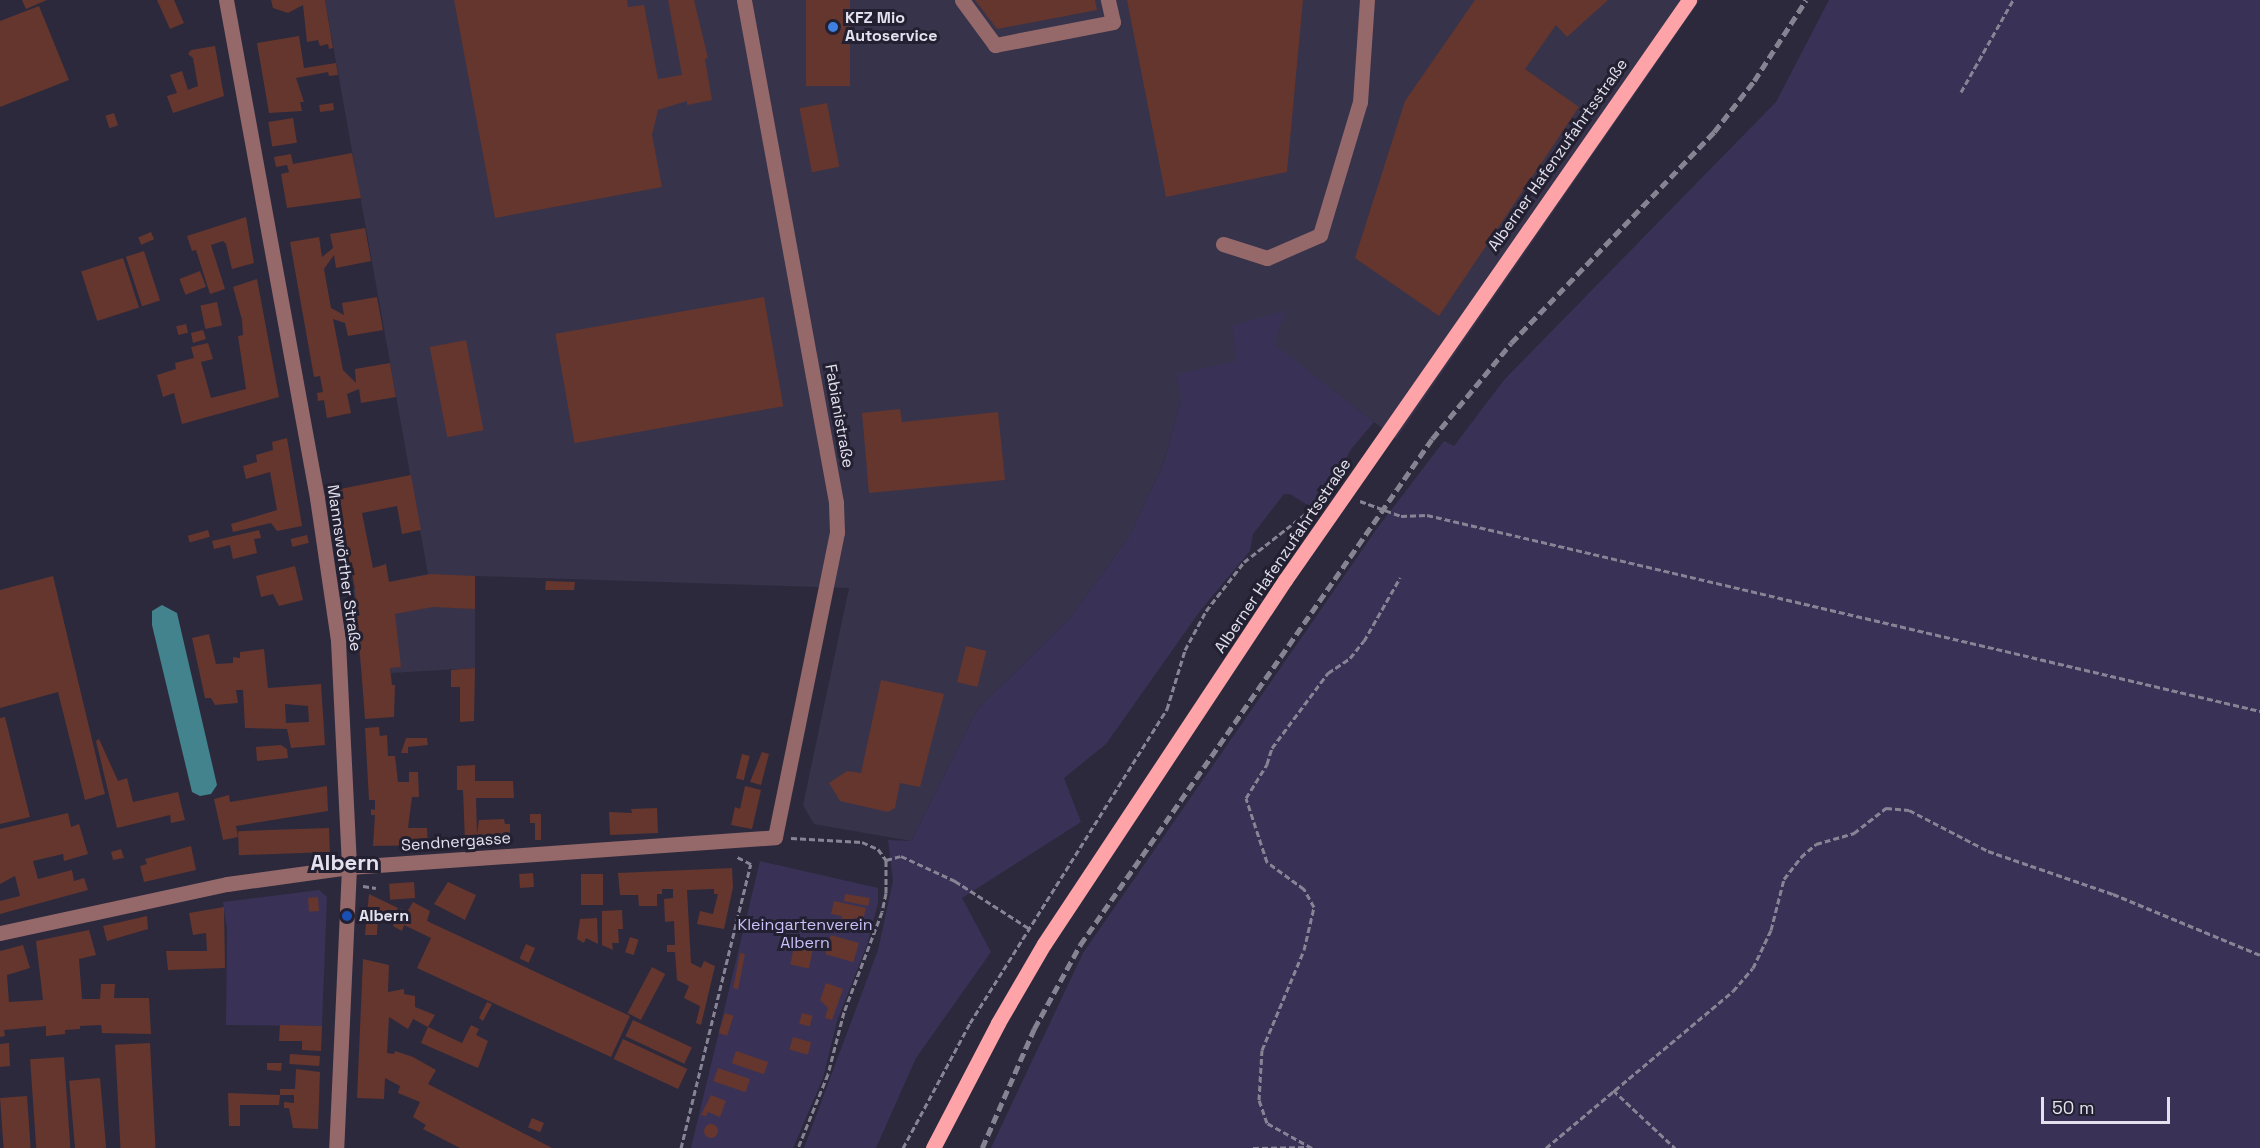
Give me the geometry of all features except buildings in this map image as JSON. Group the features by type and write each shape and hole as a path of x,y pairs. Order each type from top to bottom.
{"main road":[{"name":"Alberner Hafenzufahrtsstraße","path":"933,1148 998,1023 1044,944 1341,500 1689,0"}],"street":[{"name":"Mannswörther Straße","path":"226,0 316,498 338,641 349,867 336,1148"},
{"name":"Fabianistraße","path":"744,0 836,502 837,532 775,837"},
{"path":"962,0 995,45 1113,22 1108,0"},
{"path":"1223,244 1268,258 1320,235 1360,102 1367,0"},
{"name":"Sendnergasse","path":"0,933 160,897 349,867 775,837"}],"path":[{"path":"1961,93 2013,0"},
{"path":"903,1148 970,1023 1167,708 1185,650 1213,601 1244,562 1316,505 1341,500 1367,501 1401,516 1427,516 2260,711"},
{"path":"1310,1148 1267,1123 1261,1114 1260,1091 1262,1050 1304,950 1314,908 1304,889 1267,862 1246,798 1267,764 1272,748 1328,673 1350,658 1364,641 1400,578"},
{"path":"1546,1148 1733,991 1753,968 1771,930 1784,879 1801,857 1816,844 1854,833 1886,808 1909,810 1988,851 2113,894 2260,955"},
{"path":"775,837 862,842 878,849 886,860 886,888 863,968 844,1012 828,1074 798,1148"},
{"path":"681,1148 751,864 751,853"},
{"path":"886,860 901,856 955,881 1030,929"},
{"path":"737,857 751,864"},
{"path":"362,886 376,888"},
{"path":"1613,1090 1675,1148"},
{"path":"1253,1148 1310,1148"}],"shaded area":[{"path":"325,0 1700,0 1396,439 1273,344 1285,310 1236,361 1181,400 1163,465 1129,537 1070,618 977,710 911,841 814,824 803,805 849,588 475,576 475,668 391,673 390,668 361,668 352,589 428,574"},
{"path":"162,605 177,613 217,785 211,794 200,796 192,792 152,625 152,611"}],"green space":[{"path":"1829,0 2260,0 2260,1148 991,1148 1083,953 1376,530 1444,441 1454,446 1504,380 1776,102"},
{"path":"1286,310 1274,344 1374,422 1352,448 1330,485 1309,506 1290,494 1284,494 1253,534 1250,551 1200,611 1106,744 1064,778 1081,822 962,898 991,952 916,1058 876,1148 804,1148 878,950 893,881 888,840 911,841 977,710 1070,618 1129,537 1163,465 1181,400 1177,374 1236,361 1232,326"},
{"name":"Kleingartenverein Albern","path":"760,861 878,888 878,903 867,945 837,1021 823,1078 793,1148 691,1148"},
{"path":"319,890 327,897 322,1026 226,1025 227,929 223,902"}],"railway":[{"path":"982,1148 1034,1029 1080,945 1432,439 1511,343 1714,132 1754,81 1806,0"}],"place":[{"name":"KFZ Mio Autoservice","path":"833,27"},
{"name":"Albern","path":"347,916"}],"district":[{"name":"Albern","path":"345,863"}]}
